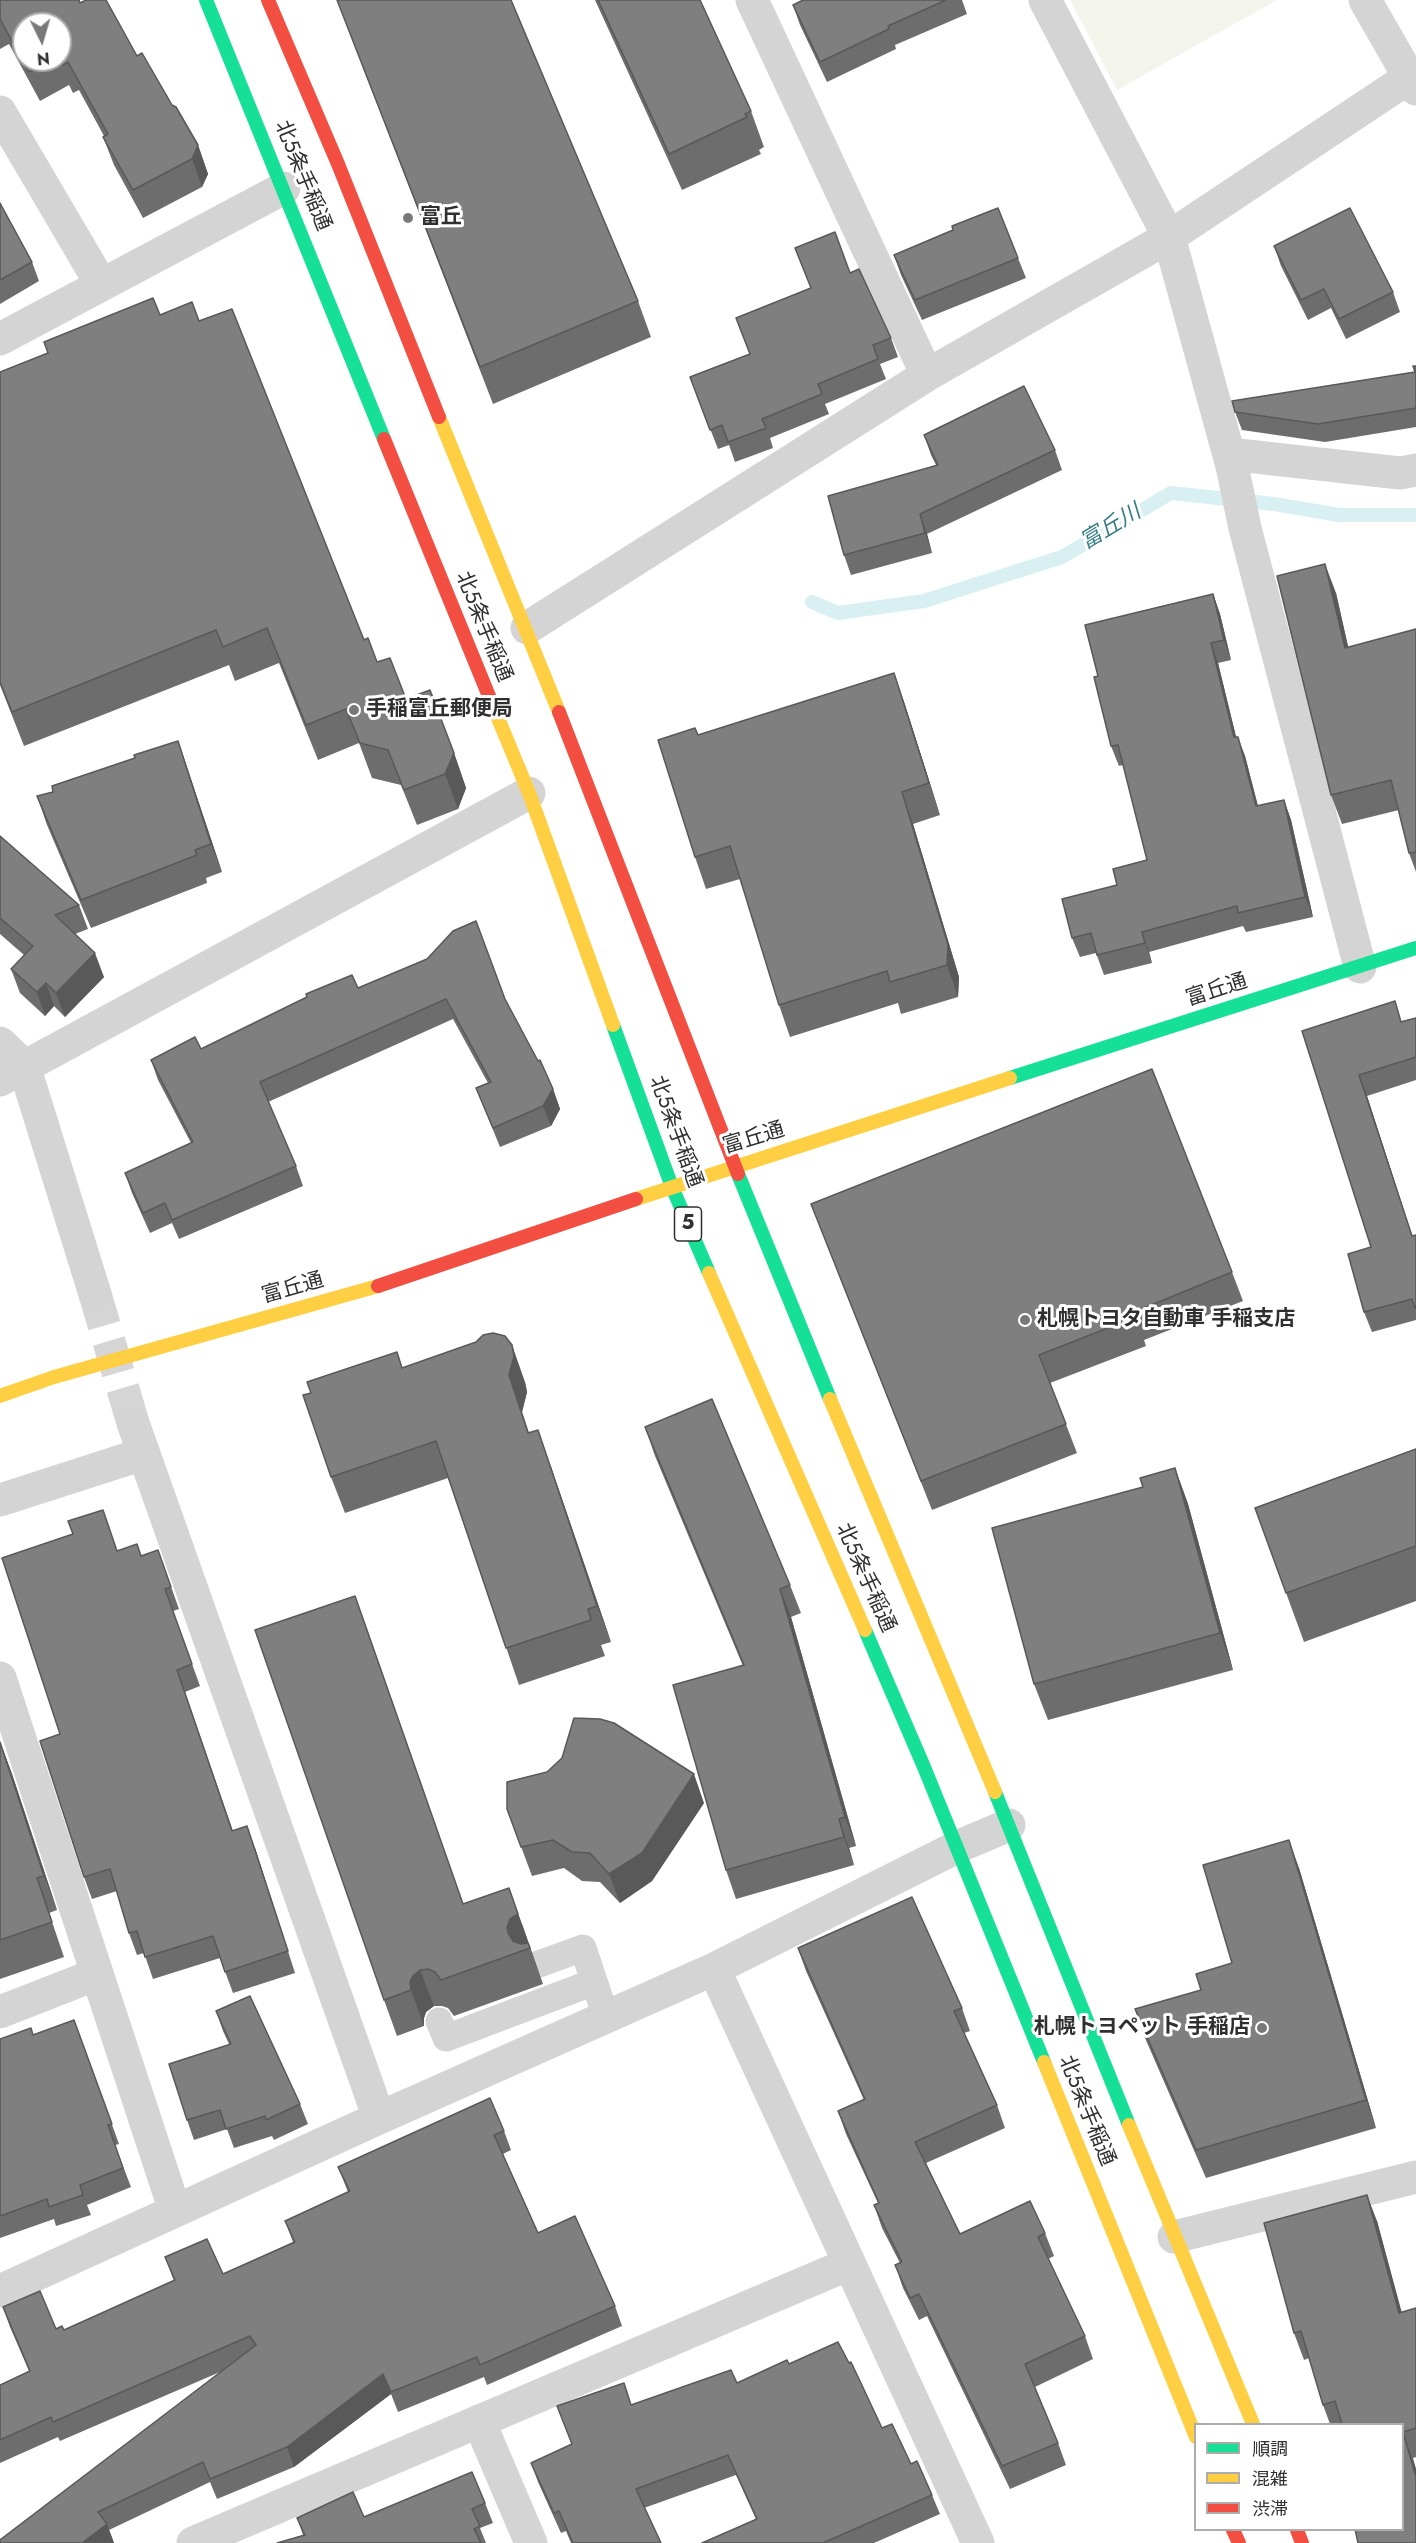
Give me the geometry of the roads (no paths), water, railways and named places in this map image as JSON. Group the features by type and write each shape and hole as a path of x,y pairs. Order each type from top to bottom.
{"main road":[{"name":"北5条手稲通","path":"206,0 529,793 672,1186 920,1756 1194,2432"},
{"name":"北5条手稲通","path":"268,0 338,164 527,628 680,1022 733,1167 1009,1825 1174,2237 1253,2423"},
{"name":"富丘通","path":"0,1396 54,1377 370,1289 672,1186 1415,951"}],"street":[{"path":"752,0 927,375"},
{"path":"1044,0 1169,237 1230,460 1245,528 1360,967"},
{"path":"527,628 927,375 1169,237 1414,80 1365,0"},
{"path":"0,111 101,284"},
{"path":"0,339 284,188"},
{"path":"1230,460 1400,473 1416,471"},
{"path":"12,1073 529,793"},
{"path":"0,1043 95,1294"},
{"path":"133,1423 142,1454 379,2118"},
{"path":"0,1500 142,1454"},
{"path":"0,1678 175,2211"},
{"path":"0,2291 379,2118 714,1969 957,1847 1009,1825"},
{"path":"714,1969 978,2543"},
{"path":"0,2012 97,1974"},
{"path":"1174,2237 1416,2177"},
{"path":"193,2543 849,2264"},
{"path":"479,2421 531,2543"}],"lane":[{"path":"536,1965 583,1948 606,2017"},
{"path":"439,2021 446,2038 594,1982"}],"waterway":[{"name":"富丘川","path":"812,602 838,613 924,601 1062,557 1171,493 1274,504 1339,515 1416,515"}],"tunnel":[{"path":"95,1294 133,1423"}],"place":[{"name":"富丘","path":"408,218"},
{"name":"手稲富丘郵便局","path":"354,710"},
{"name":"札幌トヨタ自動車 手稲支店","path":"1025,1320"},
{"name":"札幌トヨペット 手稲店","path":"1262,2028"}]}
